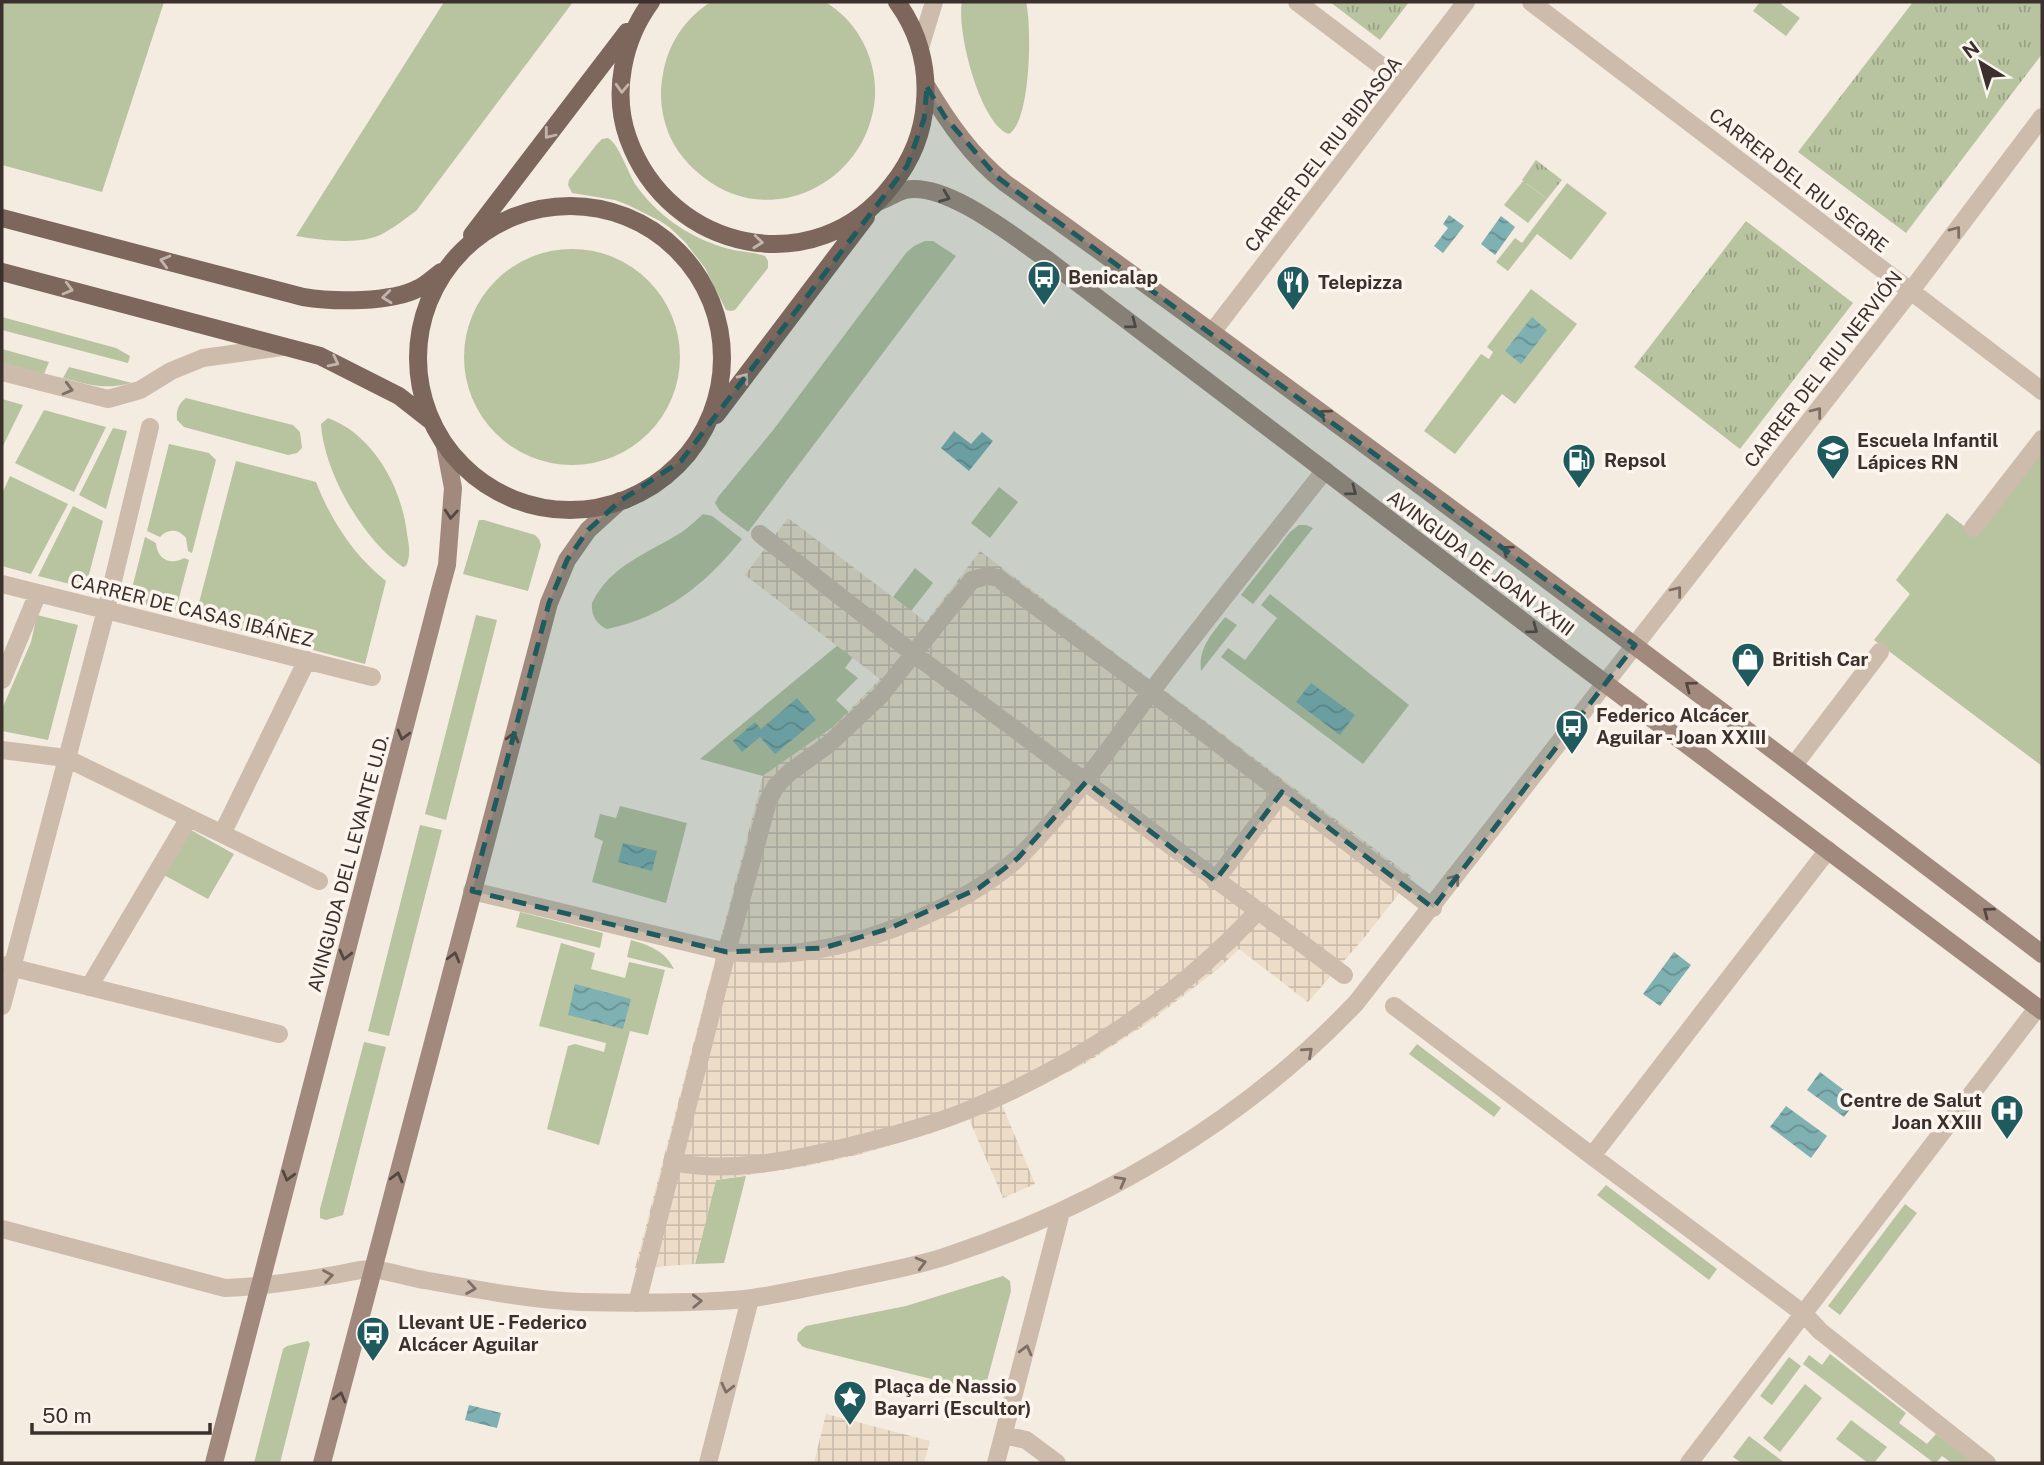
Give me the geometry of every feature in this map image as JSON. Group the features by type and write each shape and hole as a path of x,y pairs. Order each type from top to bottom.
{"main road":[{"path":"651,2 632,33 625,56 621,83 622,109 635,158 666,200 685,216 720,234 759,243 783,244 832,232 854,221 877,204"},
{"path":"651,2 451,263 431,296 421,327 418,359 421,391 432,422 446,446 464,467 485,485 510,498 532,505 565,510 593,508 620,501 653,485 681,461 907,166 924,119 927,87 920,48 903,7"},
{"name":"AVINGUDA DE JOAN XXIII","path":"927,87 945,117 974,154 997,177 1213,331 1635,645 2042,954"},
{"name":"AVINGUDA DE JOAN XXIII","path":"877,204 906,190 935,192 976,211 1045,258 2040,1009"},
{"path":"2,218 303,297 328,301 397,296 419,288 451,263 477,237 503,222 531,211 560,206 590,207 618,213 670,242 690,264 706,289 717,317 722,346 721,376 715,405 703,432"},
{"path":"2,272 324,357 399,396 432,422"},
{"name":"AVINGUDA DEL LEVANTE U.D.","path":"214,1463 447,565 453,488 446,446"},
{"path":"322,1463 549,603 567,560 588,530 620,501"}],"street":[{"path":"920,48 934,2"},
{"path":"1297,2 1404,83"},
{"name":"CARRER DEL RIU BIDASOA","path":"1213,331 1466,2"},
{"name":"CARRER DEL RIU SEGRE","path":"1531,2 2042,391"},
{"name":"CARRER DEL RIU NERVIÓN","path":"373,1269 404,1277 516,1295 576,1302 637,1303 750,1298 891,1271 1004,1236 1060,1212 1177,1149 1255,1096 1328,1033 1356,1003 1433,908 1910,292 2042,117"},
{"path":"2,372 108,399 140,390 171,371 203,358 286,346"},
{"path":"2,1006 7,966 106,610 150,428"},
{"path":"1973,528 2042,439"},
{"path":"471,891 727,951 790,953 860,939 924,915 979,888 1018,858 1086,782 1151,692 1325,470"},
{"path":"760,534 914,654 1344,975"},
{"path":"637,1303 768,801 776,786 789,773 829,744 880,696 972,580 988,576 998,578 1433,908"},
{"name":"CARRER DE CASAS IBÁÑEZ","path":"2,584 372,677"},
{"path":"2,680 38,593"},
{"path":"1794,765 1880,652"},
{"path":"222,834 307,660"},
{"path":"2,750 66,758 319,881"},
{"path":"1215,881 1282,792"},
{"path":"89,987 189,818"},
{"path":"1592,1156 1828,850"},
{"path":"672,1162 723,1168 763,1164 883,1138 965,1111 1027,1082 1113,1034 1188,979 1219,952 1257,912"},
{"path":"7,966 279,1034"},
{"path":"1394,1006 1804,1314 1820,1331 1987,1463"},
{"path":"1689,1463 2040,1009"},
{"path":"996,1463 1060,1212"},
{"path":"2,1229 225,1288 260,1287 373,1269"},
{"path":"708,1463 750,1298"},
{"path":"1004,1435 1026,1440 1057,1463"}],"highlighted area":[{"path":"927,87 945,117 997,177 1635,645 1433,908 1282,792 1215,881 1086,782 1018,858 979,888 888,929 823,948 727,952 472,891 549,603 567,560 588,530 620,501 681,461 907,166 924,119"}],"green space":[{"path":"2,2 164,2 102,192 2,165"},
{"path":"444,2 573,2 416,211 384,233 364,240 341,241 296,236"},
{"path":"711,2 825,2 847,20 863,42 873,68 875,82 869,126 856,152 837,173 813,189 786,198 758,200 730,193 697,172 674,145 661,103 665,63 679,33 693,16"},
{"path":"962,2 1026,2 1029,51 1026,93 1016,126 1009,134 998,127 989,113 972,75 963,33"},
{"path":"1330,2 1409,2 1380,40"},
{"path":"1760,2 1782,2 1781,4 1800,18 1786,36 1753,11"},
{"path":"1913,2 2042,2 2042,54 1906,233 1798,152"},
{"path":"608,138 623,158 643,195 673,223 697,237 727,249 765,256 768,268 735,310 726,310 705,268 685,242 669,227 615,200 572,193 569,180 597,144"},
{"path":"1536,160 1562,180 1547,199 1522,180"},
{"path":"1523,181 1547,199 1528,223 1504,205"},
{"path":"1567,183 1607,213 1571,260 1537,234 1508,271 1496,262 1515,238 1522,243"},
{"path":"1746,221 1853,303 1740,449 1634,367"},
{"path":"925,241 933,241 956,256 748,532 720,511 715,503 718,497 774,429 906,253"},
{"path":"572,249 613,257 632,267 648,281 662,297 672,316 680,357 672,398 662,417 648,433 632,447 613,457 572,465 531,457 512,447 496,433 482,417 472,398 464,357 472,316 482,297 496,281 512,267 531,257"},
{"path":"1531,289 1577,324 1515,404 1502,394 1455,454 1424,431 1481,354 1489,359 1493,352 1487,347"},
{"path":"2,317 116,348 130,356 128,363 2,330"},
{"path":"2,349 49,362 44,374 2,363"},
{"path":"69,367 132,383 90,385 63,378"},
{"path":"186,398 293,425 300,432 302,448 297,453 288,455 184,427 177,420 177,414 179,405"},
{"path":"2,399 23,405 2,448"},
{"path":"44,410 106,427 74,492 15,463"},
{"path":"328,418 344,426 372,450 392,482 408,538 409,554 406,566 403,567 388,555 374,540 348,503 329,463 324,443 321,424"},
{"path":"113,428 127,431 106,509 79,495"},
{"path":"169,444 209,453 216,460 192,553 188,551 186,538 180,533 170,531 160,537 147,531"},
{"path":"2042,451 2042,766 1874,640 1910,594 1896,580 1947,513 1977,536"},
{"path":"236,461 316,482 344,536 363,560 386,581 365,664 195,618"},
{"path":"10,476 68,504 31,574 2,566 2,494"},
{"path":"999,487 1018,502 990,538 971,523"},
{"path":"73,506 103,521 87,582 78,586 38,576"},
{"path":"703,514 712,516 742,539 699,584 666,607 628,624 607,629 600,625 593,615 592,603 609,579 631,561 682,532"},
{"path":"479,520 535,535 539,539 541,545 528,591 463,574"},
{"path":"1299,525 1313,528 1253,604 1241,595 1290,532"},
{"path":"145,537 156,543 165,560 189,560 175,613 129,600"},
{"path":"915,568 933,583 911,611 893,597"},
{"path":"1270,594 1409,705 1363,764 1221,657 1228,648 1245,660 1277,618 1261,605"},
{"path":"37,615 78,625 48,740 2,731 2,709 31,642"},
{"path":"476,615 497,620 446,820 425,814"},
{"path":"1225,617 1237,625 1201,671 1204,648"},
{"path":"838,645 853,657 845,668 858,678 836,700 849,712 833,727 763,776 700,759"},
{"path":"620,806 687,823 666,903 592,882 603,841 594,837 600,814 616,818"},
{"path":"420,825 442,830 389,1036 368,1031"},
{"path":"191,830 234,854 208,899 164,875"},
{"path":"520,912 603,933 600,948 516,927"},
{"path":"631,940 656,950 674,969 627,957"},
{"path":"561,943 595,953 591,969 625,978 629,962 665,970 648,1035 630,1031 599,1145 547,1129 568,1046 575,1044 604,1052 606,1043 539,1026"},
{"path":"364,1042 386,1047 343,1215 326,1220 320,1218 320,1209"},
{"path":"1417,1044 1501,1108 1494,1117 1409,1054"},
{"path":"746,1176 724,1263 695,1264 716,1180"},
{"path":"1606,1185 1717,1269 1709,1280 1597,1195"},
{"path":"1905,1204 1917,1213 1840,1315 1828,1306"},
{"path":"1003,1276 1010,1281 1011,1291 984,1392 806,1348 797,1340 798,1333 806,1326 906,1306"},
{"path":"308,1341 310,1344 280,1463 254,1463 283,1349"},
{"path":"1830,1354 1906,1413 1899,1423 1927,1444 1936,1434 1974,1463 1952,1463 1942,1456 1934,1463 1803,1364 1809,1355 1822,1365"},
{"path":"1789,1357 1801,1366 1772,1405 1760,1396"},
{"path":"1805,1384 1822,1398 1780,1452 1763,1438"},
{"path":"1851,1420 1887,1447 1874,1463 1868,1463 1836,1439"},
{"path":"1749,1436 1785,1463 1742,1463 1733,1457"}],"shaded area":[{"path":"788,518 926,622 980,551 1412,877 1364,938 1308,1002 1239,949 1151,1021 1086,1063 1002,1105 1035,1184 1003,1198 969,1119 861,1154 807,1166 716,1180 695,1264 635,1268 763,776 833,727 880,679 745,575"},
{"name":"Plaça de Nassio Bayarri (Escultor)","path":"826,1414 930,1441 924,1463 814,1463"}],"water":[{"path":"1449,215 1464,226 1443,253 1434,246 1448,228 1443,224"},
{"path":"1501,216 1515,227 1495,255 1481,244"},
{"path":"1532,317 1547,330 1521,364 1505,351"},
{"path":"954,431 971,444 982,432 993,441 969,471 941,448"},
{"path":"1311,683 1355,715 1340,735 1296,702"},
{"path":"797,698 816,720 775,754 760,737 742,752 733,741 755,722 761,729"},
{"path":"623,843 657,851 652,871 618,862"},
{"path":"1674,952 1691,965 1660,1006 1643,994"},
{"path":"575,984 631,999 623,1029 568,1015"},
{"path":"1820,1072 1857,1100 1844,1117 1807,1090"},
{"path":"1786,1106 1827,1136 1811,1158 1770,1127"},
{"path":"469,1405 501,1413 497,1428 465,1420"}],"place":[{"name":"Benicalap","path":"1044,307"},
{"name":"Telepizza","path":"1293,312"},
{"name":"Escuela Infantil Lápices RN","path":"1833,481"},
{"name":"Repsol","path":"1579,490"},
{"name":"British Car","path":"1748,689"},
{"name":"Federico Alcácer Aguilar - Joan XXIII","path":"1572,756"},
{"name":"Centre de Salut Joan XXIII","path":"2007,1141"},
{"name":"Llevant UE - Federico Alcácer Aguilar","path":"373,1363"},
{"name":"Plaça de Nassio Bayarri (Escultor)","path":"850,1427"}]}
